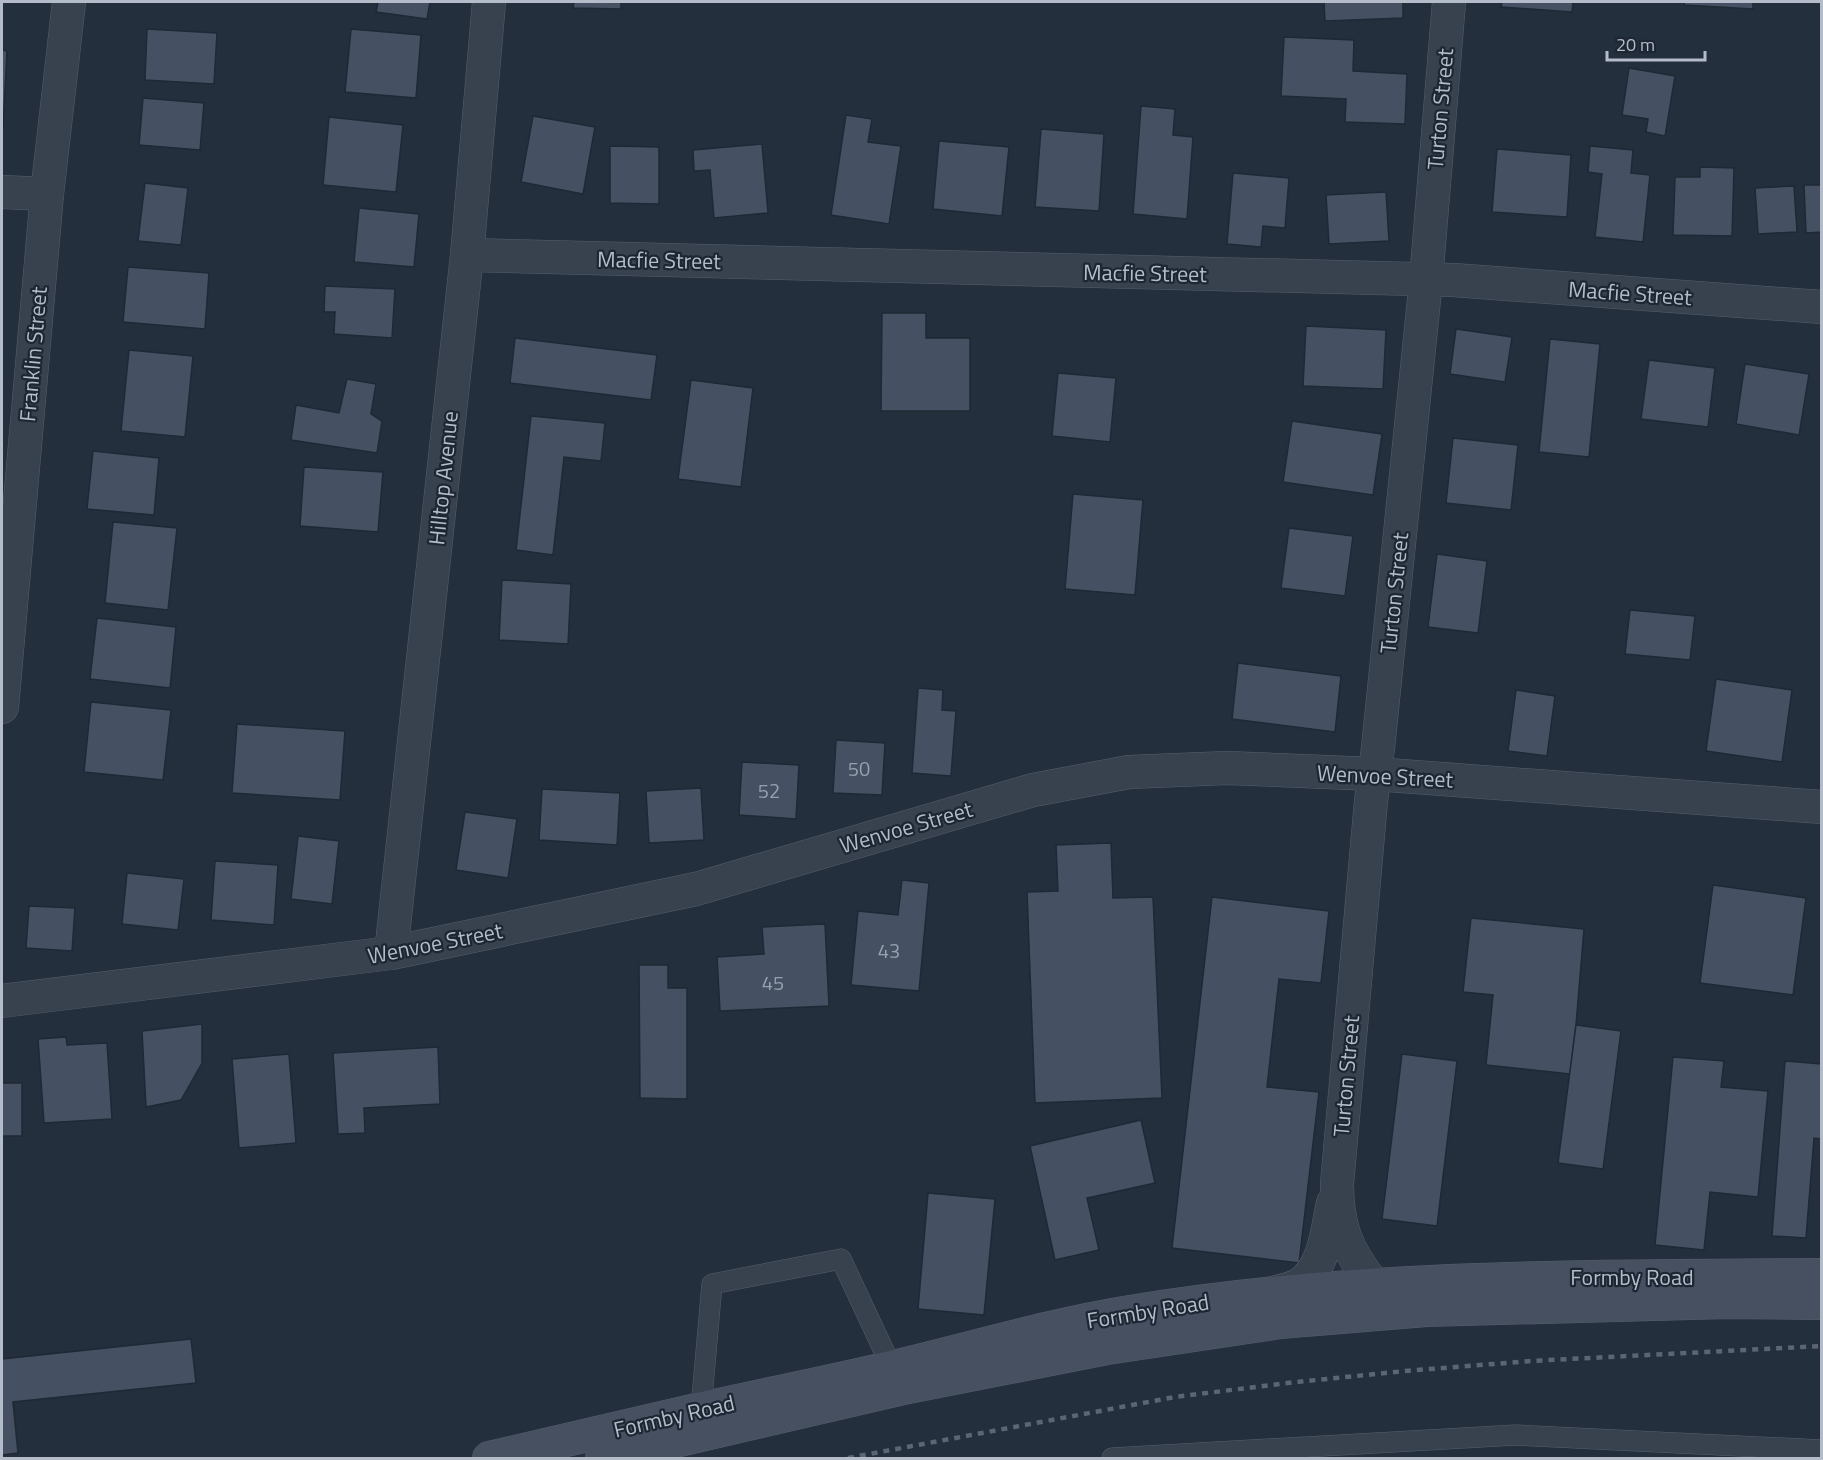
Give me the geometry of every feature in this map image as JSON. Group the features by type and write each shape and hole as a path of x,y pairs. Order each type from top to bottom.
{"main road":[{"name":"Formby Road","path":"489,1458 892,1368 1043,1330 1122,1313 1270,1294 1374,1285 1512,1278 1821,1275"},
{"name":"Formby Road","path":"602,1458 932,1383 1107,1347 1280,1322 1426,1310 1728,1302 1821,1303"}],"street":[{"name":"Franklin Street","path":"2,707 47,194 69,2"},
{"name":"Hilltop Avenue","path":"391,953 467,255 489,2"},
{"name":"Turton Street","path":"1374,1285 1348,1247 1341,1229 1337,1209 1337,1184 1374,774 1426,280 1449,2"},
{"path":"2,192 47,194"},
{"name":"Macfie Street","path":"467,255 1453,280 1821,307"},
{"name":"Wenvoe Street","path":"2,1001 391,953 696,889 1033,790 1129,772 1227,768 1374,774 1821,807"},
{"name":"Turton Street","path":"1270,1294 1297,1286 1306,1279 1318,1263 1337,1184"}],"lane":[{"path":"701,1409 712,1284 841,1259 892,1368"},
{"path":"1112,1458 1516,1435 1821,1450"}],"building":[{"path":"378,2 430,2 427,19 376,12"},
{"path":"574,2 621,2 621,9 573,8"},
{"path":"1324,2 1403,2 1403,18 1325,21"},
{"path":"1502,2 1573,2 1572,12 1501,7"},
{"path":"1684,2 1753,2 1753,9 1684,5"},
{"path":"147,29 217,33 214,84 145,80"},
{"path":"351,29 421,35 416,98 345,92"},
{"path":"1284,37 1354,40 1353,71 1407,74 1405,124 1345,122 1346,99 1281,96"},
{"path":"2,50 7,51 3,129 2,129"},
{"path":"1629,68 1675,76 1665,136 1646,132 1648,119 1622,115"},
{"path":"143,98 204,103 200,150 139,145"},
{"path":"1141,106 1175,109 1173,135 1193,137 1187,219 1133,214"},
{"path":"846,115 872,119 868,142 901,146 889,224 831,215"},
{"path":"533,116 595,127 583,194 521,182"},
{"path":"329,117 403,125 396,192 323,185"},
{"path":"1041,129 1104,134 1099,211 1035,207"},
{"path":"939,141 1009,147 1002,216 933,209"},
{"path":"762,144 768,213 714,218 710,170 694,171 693,150"},
{"path":"610,146 659,147 659,204 610,203"},
{"path":"1590,146 1633,150 1631,173 1650,175 1643,242 1595,237 1602,174 1588,172"},
{"path":"1497,149 1571,155 1567,217 1492,212"},
{"path":"1700,167 1734,168 1732,236 1673,235 1675,177 1700,177"},
{"path":"1233,173 1289,178 1285,228 1263,226 1261,247 1227,244"},
{"path":"145,183 188,188 181,245 138,241"},
{"path":"1804,185 1822,185 1822,232 1806,233"},
{"path":"1794,186 1797,232 1758,234 1755,188"},
{"path":"1386,192 1389,241 1329,244 1326,195"},
{"path":"359,208 419,214 414,267 354,262"},
{"path":"128,267 209,273 205,329 123,322"},
{"path":"325,286 395,289 392,338 334,334 335,312 324,312"},
{"path":"882,313 926,313 926,338 970,338 970,411 881,411"},
{"path":"1306,326 1386,330 1383,389 1303,386"},
{"path":"1456,329 1512,337 1505,382 1450,374"},
{"path":"515,338 657,355 651,400 510,383"},
{"path":"1550,339 1600,344 1589,457 1539,452"},
{"path":"129,350 193,356 185,437 121,431"},
{"path":"1649,360 1715,368 1708,427 1641,419"},
{"path":"1745,364 1809,374 1799,435 1736,424"},
{"path":"1058,373 1116,378 1110,442 1052,436"},
{"path":"347,379 376,384 371,414 382,421 377,453 291,440 296,405 339,413"},
{"path":"691,380 753,388 741,487 678,479"},
{"path":"531,416 605,423 601,461 564,457 553,555 516,550"},
{"path":"1292,421 1382,434 1373,495 1283,482"},
{"path":"1453,438 1518,445 1511,510 1446,503"},
{"path":"93,451 159,458 154,515 87,509"},
{"path":"304,467 383,472 378,532 300,526"},
{"path":"1073,494 1143,500 1135,595 1065,589"},
{"path":"113,522 177,528 168,610 105,603"},
{"path":"1289,528 1353,536 1345,596 1281,588"},
{"path":"1437,554 1487,561 1478,633 1428,627"},
{"path":"502,580 571,584 568,644 499,640"},
{"path":"1630,610 1695,616 1690,660 1625,654"},
{"path":"97,618 176,627 170,688 90,679"},
{"path":"1238,663 1341,676 1335,732 1232,719"},
{"path":"1716,679 1792,690 1782,762 1706,751"},
{"path":"918,688 943,690 942,710 956,711 951,776 912,773"},
{"path":"1516,690 1555,696 1547,756 1508,751"},
{"path":"91,702 171,710 163,780 84,772"},
{"path":"237,724 345,731 340,800 232,793"},
{"path":"836,740 885,743 882,795 833,793"},
{"path":"742,762 799,765 796,819 739,815"},
{"path":"701,788 704,840 649,843 646,791"},
{"path":"542,789 620,793 617,845 539,840"},
{"path":"465,812 517,819 508,878 456,870"},
{"path":"298,836 339,841 332,904 291,899"},
{"path":"1111,843 1113,898 1153,897 1162,1098 1035,1103 1027,892 1058,891 1056,845"},
{"path":"215,861 278,865 274,925 211,920"},
{"path":"127,873 184,879 178,930 122,924"},
{"path":"902,880 929,883 919,991 851,985 858,911 898,915"},
{"path":"1713,885 1806,898 1793,995 1700,983"},
{"path":"1212,897 1329,911 1321,983 1279,979 1267,1087 1319,1092 1299,1263 1172,1248"},
{"path":"29,906 75,908 72,951 26,948"},
{"path":"1471,918 1584,929 1570,1074 1486,1065 1493,995 1463,992"},
{"path":"825,924 829,1006 720,1011 717,957 764,954 762,927"},
{"path":"639,965 668,965 668,988 687,988 687,1099 640,1098"},
{"path":"202,1024 202,1063 181,1100 146,1107 142,1031"},
{"path":"1576,1025 1621,1031 1603,1169 1558,1163"},
{"path":"66,1037 67,1045 107,1043 112,1119 44,1123 38,1039"},
{"path":"438,1047 440,1104 364,1108 365,1133 338,1134 333,1053"},
{"path":"289,1054 296,1143 239,1148 232,1059"},
{"path":"1402,1054 1457,1061 1437,1226 1382,1219"},
{"path":"1673,1057 1724,1061 1721,1087 1768,1091 1758,1197 1710,1192 1704,1250 1655,1245"},
{"path":"1785,1061 1822,1064 1822,1139 1814,1138 1806,1238 1772,1236"},
{"path":"2,1083 22,1083 22,1136 2,1136"},
{"path":"1141,1120 1155,1183 1087,1198 1099,1250 1055,1260 1030,1146"},
{"path":"928,1193 995,1199 984,1315 918,1309"},
{"path":"191,1339 196,1383 13,1402 18,1453 2,1455 2,1359"}],"railway":[{"path":"848,1458 1175,1397 1287,1383 1531,1361 1822,1346"}]}
